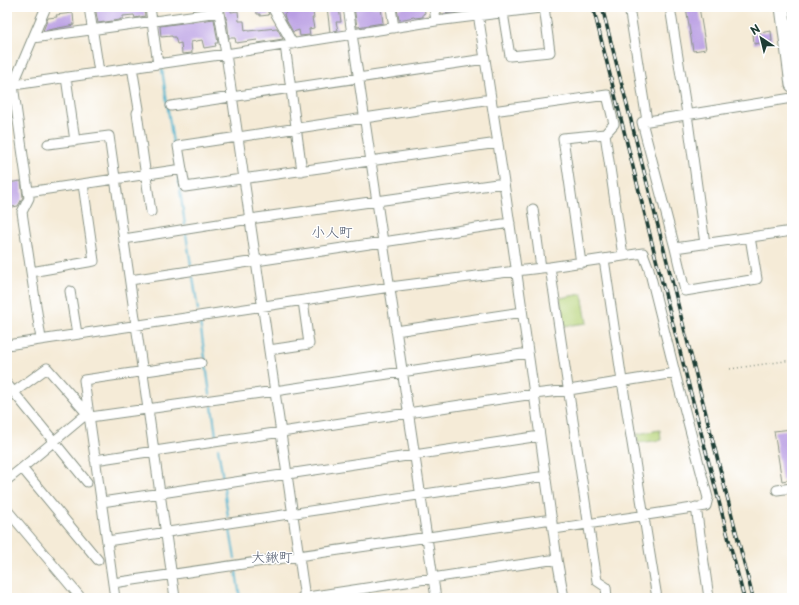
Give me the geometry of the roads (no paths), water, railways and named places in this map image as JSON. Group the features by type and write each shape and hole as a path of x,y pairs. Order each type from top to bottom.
{"highway":[{"path":"782,7 792,85"}],"street":[{"path":"41,339 22,212 29,198 10,85 46,7"},
{"path":"89,7 99,72"},
{"path":"150,7 158,64"},
{"path":"272,7 289,44 290,88 302,171"},
{"path":"348,7 436,598"},
{"path":"391,7 394,28"},
{"path":"434,7 436,21"},
{"path":"503,13 510,56 550,52 544,7"},
{"path":"10,85 353,35 436,21 478,12 503,13 519,9 548,7"},
{"path":"629,7 647,121"},
{"path":"670,7 705,244"},
{"path":"33,38 152,22 219,10 305,598"},
{"path":"478,12 510,223 557,559 564,598"},
{"path":"171,106 485,59"},
{"path":"132,68 139,109 137,113 151,212"},
{"path":"66,77 75,141"},
{"path":"493,111 607,95 614,124 605,134 563,138 581,263"},
{"path":"750,237 757,280 685,291 642,122 792,98"},
{"path":"491,99 178,146 185,187 498,142"},
{"path":"605,134 623,256"},
{"path":"48,144 109,136 175,598"},
{"path":"28,192 182,169"},
{"path":"124,240 250,219 504,183"},
{"path":"31,272 94,261 82,184"},
{"path":"533,209 569,390 597,581 606,587 607,598"},
{"path":"130,280 510,223"},
{"path":"675,248 792,231"},
{"path":"7,345 390,288 545,268 643,253 650,268 675,373 708,498 706,506 554,529"},
{"path":"604,259 622,381 658,598"},
{"path":"70,291 77,334"},
{"path":"269,350 309,344 303,301"},
{"path":"396,331 522,312"},
{"path":"7,480 83,417 275,391 528,353"},
{"path":"115,598 84,380 201,363"},
{"path":"14,392 47,368 90,417"},
{"path":"95,460 675,373"},
{"path":"7,384 88,482"},
{"path":"102,502 540,436"},
{"path":"22,468 98,560"},
{"path":"107,541 546,476"},
{"path":"777,490 792,488"},
{"path":"696,507 709,598"},
{"path":"7,510 81,598"},
{"path":"112,583 552,518"},
{"path":"301,598 557,559"}],"waterway":[{"path":"162,69 176,164"},
{"path":"178,176 185,225"},
{"path":"186,234 191,265"},
{"path":"193,277 198,310"},
{"path":"200,322 210,394"},
{"path":"212,406 216,436"},
{"path":"218,448 223,479"},
{"path":"224,487 228,517"},
{"path":"230,530 235,559"},
{"path":"236,571 240,598"}],"railway":[{"path":"593,7 655,255 744,598"},
{"path":"602,7 753,598"}],"district":[{"name":"小人町","path":"332,231"},
{"name":"大鍬町","path":"272,556"}]}
